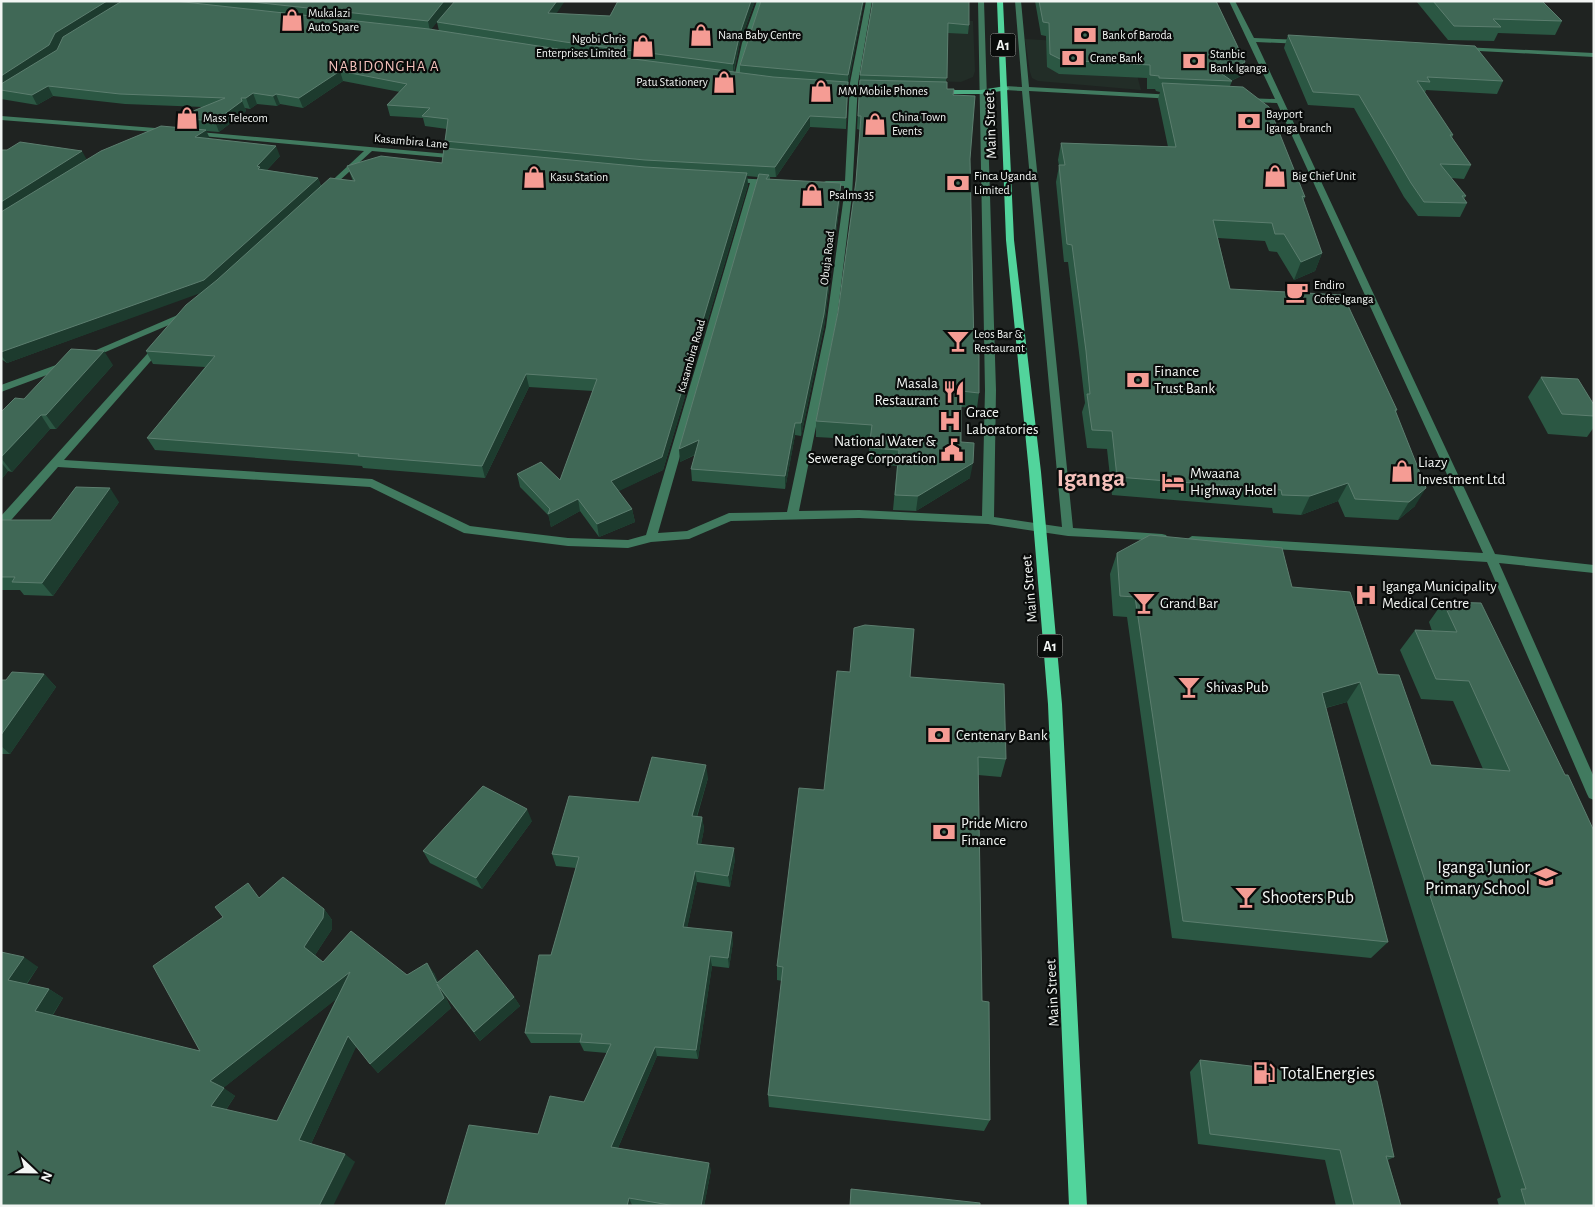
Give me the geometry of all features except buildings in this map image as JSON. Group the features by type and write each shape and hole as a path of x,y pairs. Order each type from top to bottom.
{"main road":[{"name":"Main Street","path":"1000,1 1010,240 1040,528 1055,704 1078,1206"},
{"path":"728,72 739,76"},
{"path":"827,85 882,87"},
{"path":"938,85 981,89"},
{"path":"928,92 1005,88"}],"street":[{"path":"739,76 745,43 760,1"},
{"name":"Obuja Road","path":"792,515 831,326 848,184 853,86 869,1"},
{"name":"Main Street","path":"981,1 981,89 992,436 988,520"},
{"path":"1018,1 1068,532"},
{"path":"1232,1 1252,40 1491,558 1594,794"},
{"path":"1252,40 1311,42"},
{"path":"1457,49 1594,55"},
{"path":"1005,88 1185,98"},
{"path":"1232,99 1279,101"},
{"path":"1,118 177,132"},
{"path":"132,139 148,129"},
{"name":"Kasambira Lane","path":"186,133 469,158"},
{"path":"321,195 371,148"},
{"path":"719,180 783,182"},
{"name":"Kasambira Road","path":"651,538 755,181"},
{"path":"820,183 848,184"},
{"path":"1,390 189,312 1,524"},
{"path":"54,463 372,483 468,530 568,542 628,544 651,538 689,535 729,517 859,514 988,520 1068,532 1491,558 1594,569"}],"shaded area":[{"path":"875,16 973,21 975,71 973,77 961,82 867,79"},
{"path":"1025,39 1129,45 1141,90 1038,81 1032,78 1030,72"}],"place":[{"name":"Mukalazi Auto Spare","path":"292,20"},
{"name":"Nana Baby Centre","path":"701,35"},
{"name":"Bank of Baroda","path":"1085,35"},
{"name":"Ngobi Chris Enterprises Limited","path":"643,46"},
{"name":"Crane Bank","path":"1073,58"},
{"name":"Stanbic Bank Iganga","path":"1194,61"},
{"name":"Patu Stationery","path":"724,82"},
{"name":"MM Mobile Phones","path":"821,91"},
{"name":"Mass Telecom","path":"187,118"},
{"name":"Bayport Iganga branch","path":"1249,121"},
{"name":"China Town Events","path":"875,124"},
{"name":"Big Chief Unit","path":"1275,176"},
{"name":"Kasu Station","path":"534,177"},
{"name":"Finca Uganda Limited","path":"958,183"},
{"name":"Psalms 35","path":"812,195"},
{"name":"Endiro Cofee Iganga","path":"1297,292"},
{"name":"Leos Bar & Restaurant","path":"958,341"},
{"name":"Finance Trust Bank","path":"1138,380"},
{"name":"Masala Restaurant","path":"954,392"},
{"name":"Grace Laboratories","path":"950,421"},
{"name":"National Water & Sewerage Corporation","path":"952,450"},
{"name":"Liazy Investment Ltd","path":"1402,471"},
{"name":"Mwaana Highway Hotel","path":"1173,482"},
{"name":"Iganga Municipality Medical Centre","path":"1366,595"},
{"name":"Grand Bar","path":"1144,603"},
{"name":"Shivas Pub","path":"1189,687"},
{"name":"Centenary Bank","path":"939,735"},
{"name":"Pride Micro Finance","path":"944,832"},
{"name":"Iganga Junior Primary School","path":"1546,877"},
{"name":"Shooters Pub","path":"1246,897"},
{"name":"TotalEnergies","path":"1264,1073"}],"district":[{"name":"NABIDONGHA A","path":"384,66"},
{"name":"Iganga","path":"1091,477"}]}
